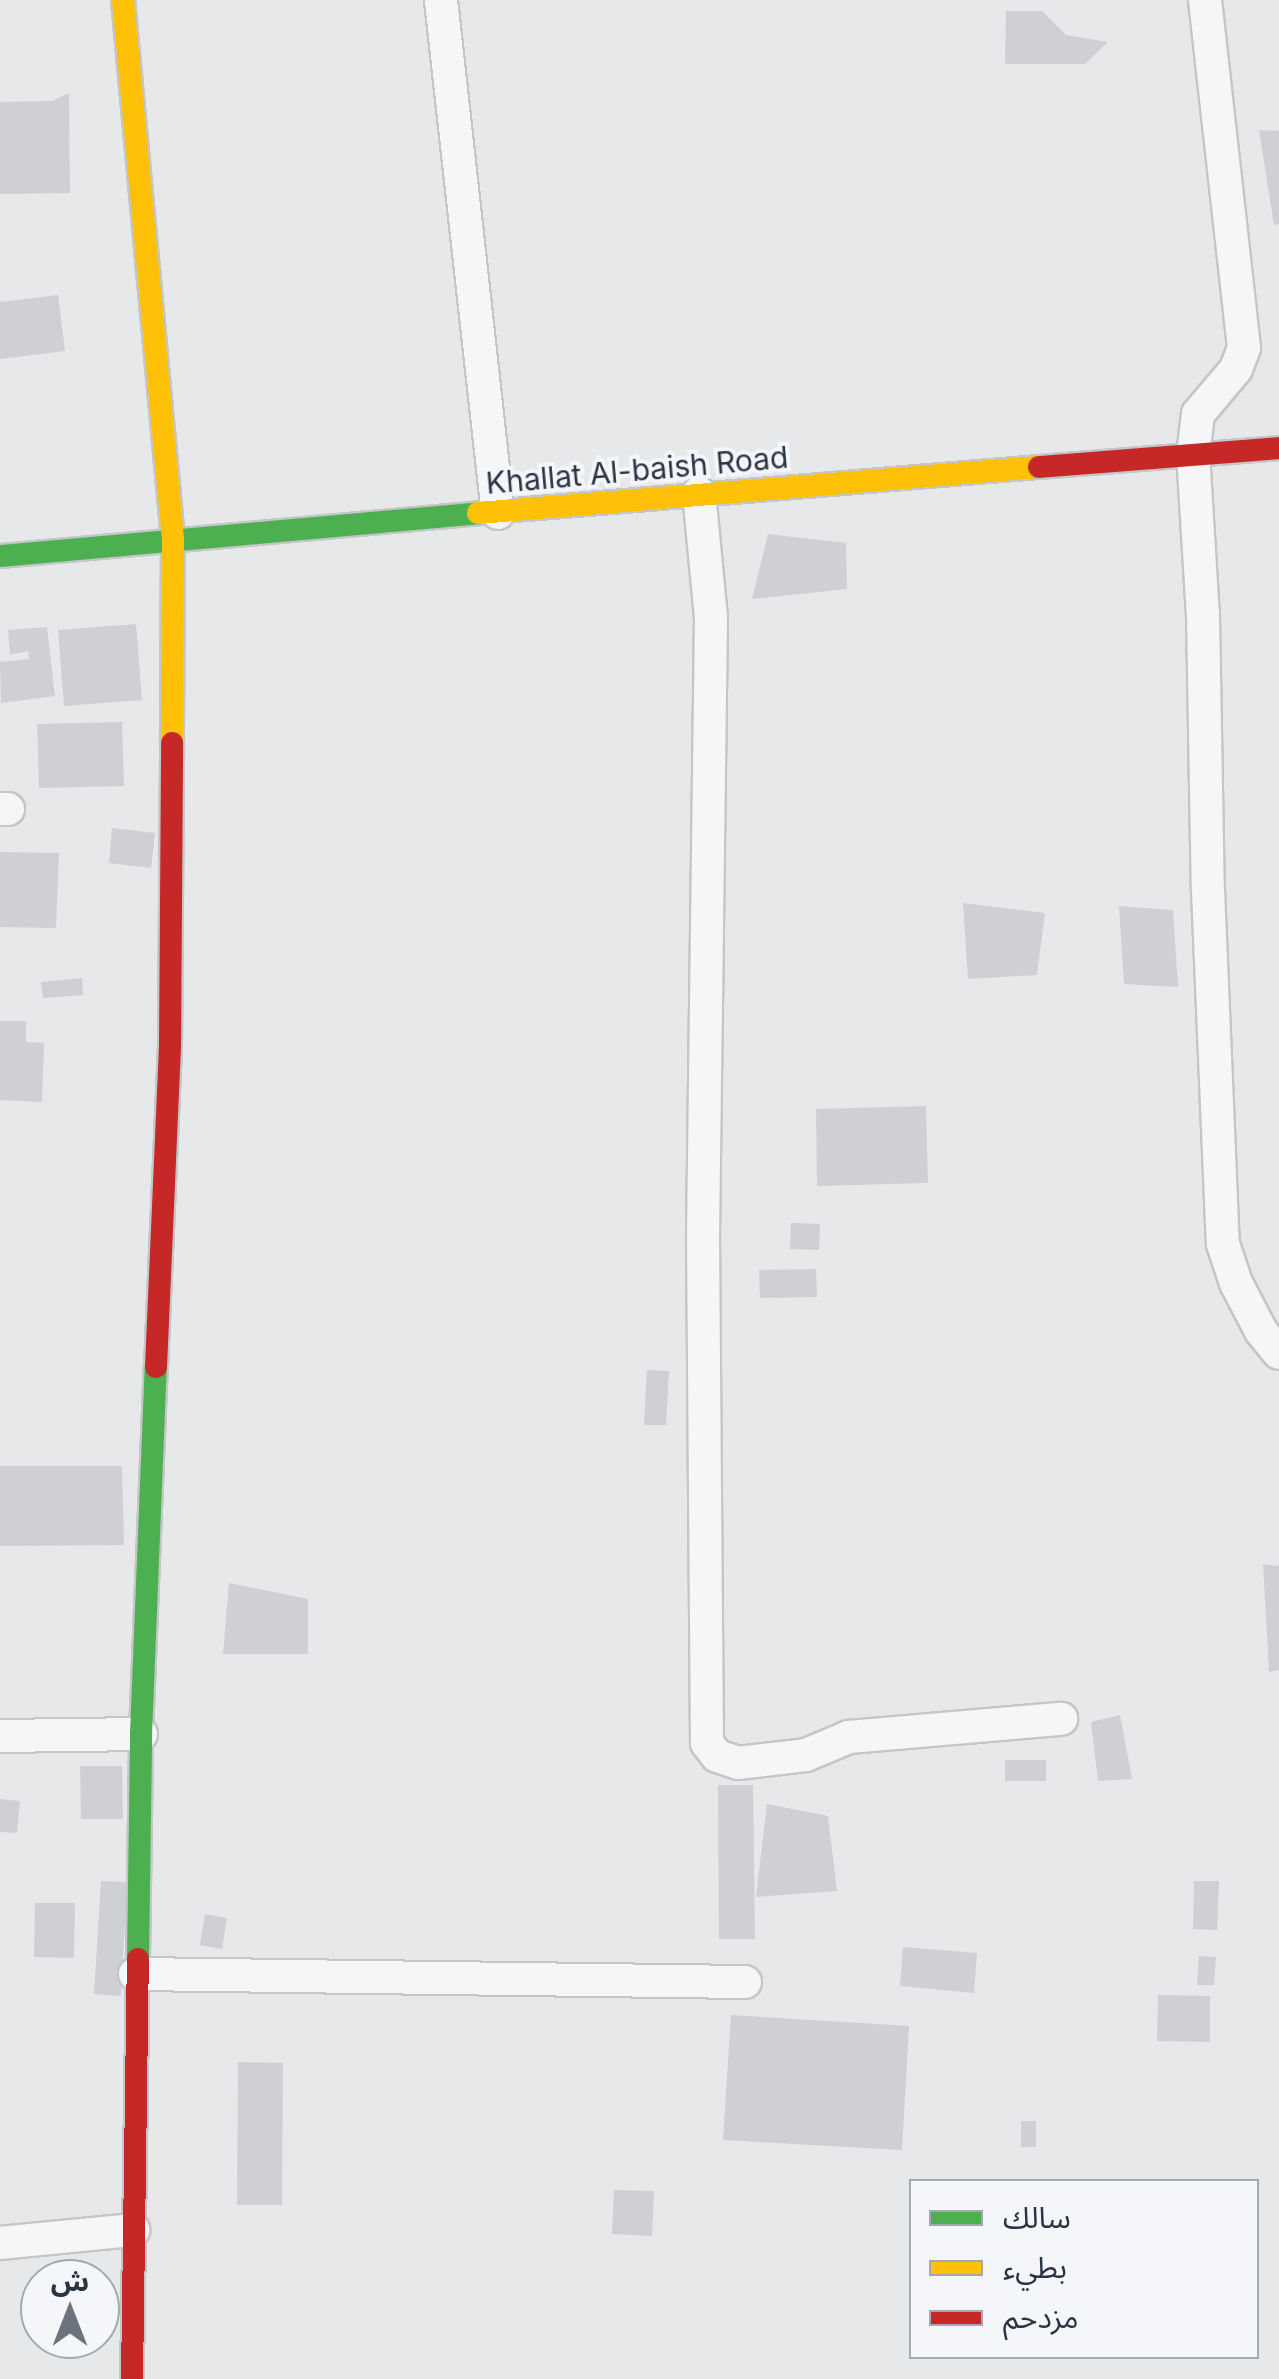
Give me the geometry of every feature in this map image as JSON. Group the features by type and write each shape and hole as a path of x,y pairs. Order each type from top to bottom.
{"street":[{"path":"122,0 172,539 170,1047 141,1734 132,2379"},
{"path":"441,0 498,512"},
{"path":"1205,0 1244,348 1236,369 1198,414 1193,453 1203,614 1208,890 1223,1244 1244,1298 1279,1353"},
{"name":"Khallat Al-baish Road","path":"0,556 1279,448"},
{"path":"699,494 711,616 704,1236 707,1742 717,1756 738,1763 806,1755 849,1737 1061,1719"},
{"path":"0,1736 141,1734"},
{"path":"135,1974 745,1982"},
{"path":"0,2244 133,2230"}],"building":[{"path":"1006,11 1042,11 1066,35 1108,42 1085,64 1005,64"},
{"path":"69,93 70,193 0,194 0,102 52,101"},
{"path":"1259,130 1279,131 1279,224 1274,225"},
{"path":"58,295 65,351 0,359 0,302"},
{"path":"768,534 846,543 847,589 752,599"},
{"path":"136,624 142,700 64,706 58,630"},
{"path":"47,627 55,696 1,703 0,662 29,659 28,651 10,655 8,630"},
{"path":"122,722 124,786 39,788 37,724"},
{"path":"112,828 155,833 151,868 109,863"},
{"path":"0,852 59,853 56,928 0,927"},
{"path":"963,903 1045,913 1037,975 968,979"},
{"path":"1119,906 1173,910 1178,987 1124,984"},
{"path":"82,978 83,995 43,998 41,982"},
{"path":"0,1021 26,1021 26,1042 44,1043 42,1102 0,1100"},
{"path":"926,1106 928,1183 817,1186 816,1109"},
{"path":"791,1223 820,1224 819,1250 790,1249"},
{"path":"816,1269 817,1297 760,1298 759,1270"},
{"path":"647,1370 669,1371 666,1425 644,1425"},
{"path":"0,1466 122,1466 124,1545 0,1546"},
{"path":"1263,1564 1279,1566 1279,1670 1269,1672"},
{"path":"229,1583 308,1599 308,1654 223,1654"},
{"path":"1120,1715 1132,1779 1098,1781 1091,1722"},
{"path":"1005,1760 1046,1760 1046,1781 1005,1781"},
{"path":"80,1766 122,1766 123,1819 81,1819"},
{"path":"718,1785 753,1785 755,1939 719,1939"},
{"path":"0,1799 20,1801 17,1833 0,1832"},
{"path":"767,1804 828,1816 837,1891 756,1897"},
{"path":"101,1881 127,1882 121,1996 94,1994"},
{"path":"1194,1881 1219,1881 1217,1930 1193,1929"},
{"path":"35,1903 75,1903 74,1958 34,1957"},
{"path":"205,1914 227,1918 222,1949 200,1945"},
{"path":"903,1947 977,1953 974,1993 900,1986"},
{"path":"1199,1956 1216,1957 1214,1985 1197,1985"},
{"path":"1158,1995 1210,1996 1210,2042 1157,2041"},
{"path":"731,2015 909,2026 902,2150 723,2140"},
{"path":"238,2062 283,2063 282,2205 237,2205"},
{"path":"1021,2121 1036,2121 1036,2147 1021,2147"},
{"path":"614,2190 654,2191 652,2236 612,2234"}],"traffic: fast":[{"path":"0,556 478,513"},
{"path":"138,1959 141,1734 156,1367"}],"traffic: slow":[{"path":"123,0 173,539 172,743"},
{"path":"478,513 1039,467"}],"traffic: jam":[{"path":"1039,467 1279,448"},
{"path":"156,1367 170,1047 172,743"},
{"path":"132,2379 138,1959"}]}
